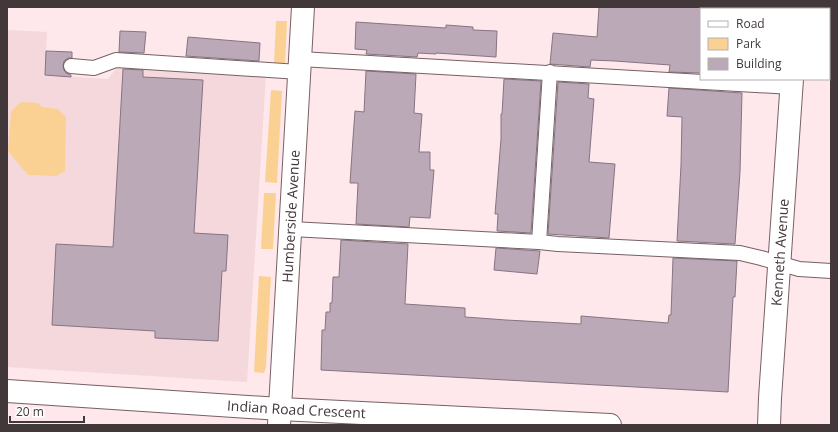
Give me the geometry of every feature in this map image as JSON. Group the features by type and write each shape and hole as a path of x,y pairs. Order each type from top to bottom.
{"street":[{"name":"Humberside Avenue","path":"280,417 303,7"},
{"name":"Kenneth Avenue","path":"769,425 792,83"},
{"name":"Indian Road Crescent","path":"7,391 280,417 610,425"}],"lane":[{"path":"71,66 94,68 116,60 550,72 700,79"},
{"path":"539,242 550,72"},
{"path":"726,80 792,83"},
{"path":"291,229 740,253 799,269 831,271"}],"shaded area":[{"path":"7,30 47,32 45,75 108,79 118,66 266,74 247,382 7,367"}],"green space":[{"path":"276,21 287,21 285,65 274,64"},
{"path":"271,90 282,91 277,183 265,182"},
{"path":"21,102 38,103 42,107 58,109 66,117 65,171 56,176 28,175 8,151 11,111"},
{"path":"264,193 276,193 273,249 261,249"},
{"path":"259,276 271,277 266,367 264,373 254,372"}],"building":[{"path":"599,7 701,7 700,73 669,72 670,65 615,61 591,60 590,67 550,64 553,33 597,37"},
{"path":"356,22 446,28 446,25 473,27 473,30 497,31 496,57 436,53 418,53 417,57 366,54 367,50 355,49"},
{"path":"120,31 146,32 144,53 119,52"},
{"path":"188,37 260,43 259,61 186,56"},
{"path":"46,51 72,52 72,58 68,58 64,61 63,66 66,73 71,75 71,77 45,75"},
{"path":"123,69 143,70 143,77 203,80 194,233 228,235 226,271 222,271 218,341 155,338 155,331 52,325 56,244 113,247"},
{"path":"366,71 416,74 414,113 422,114 419,152 430,152 430,170 434,170 430,218 410,217 409,227 356,224 358,183 350,183 355,111 364,112"},
{"path":"504,79 541,81 531,233 497,231 498,214 495,214"},
{"path":"558,82 589,84 588,98 594,99 589,162 615,164 609,238 548,234"},
{"path":"669,88 742,93 740,172 735,244 677,241 682,117 667,116"},
{"path":"341,240 408,244 405,304 465,308 465,317 581,324 581,316 668,323 669,315 671,315 673,258 737,261 735,297 733,297 728,392 321,370 322,330 325,330 326,312 330,312 330,303 332,303 333,277 339,277"},
{"path":"496,248 540,251 537,274 494,270"}]}
